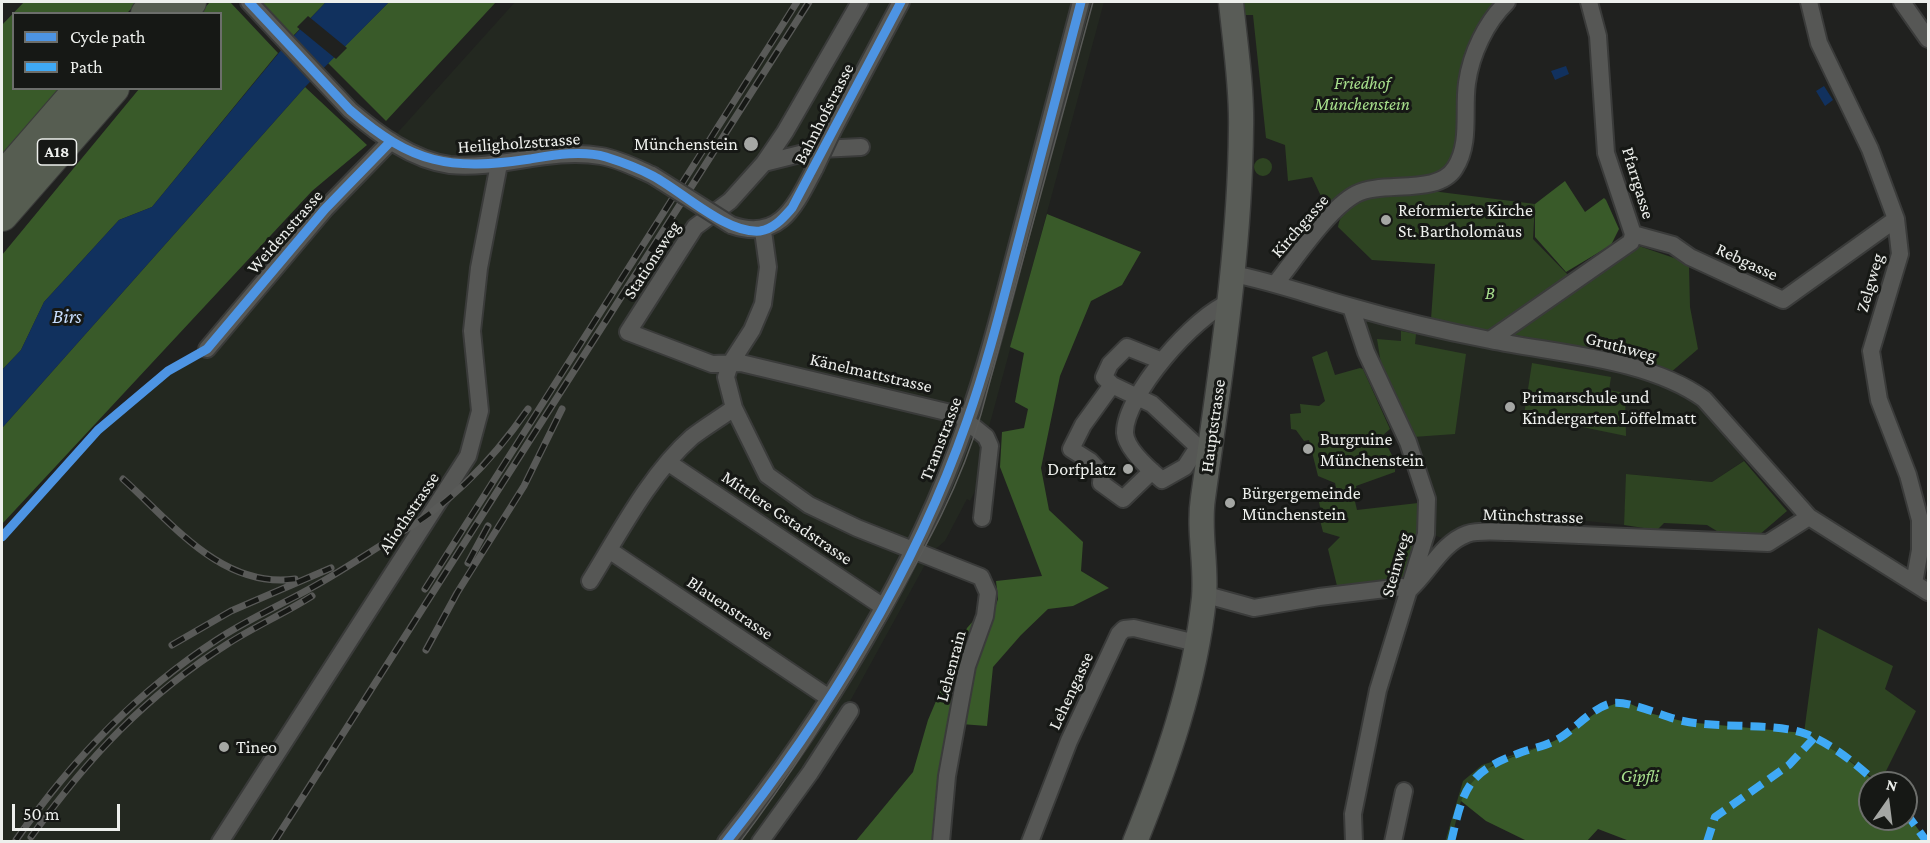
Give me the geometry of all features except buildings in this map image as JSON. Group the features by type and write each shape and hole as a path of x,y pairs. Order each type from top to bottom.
{"highway":[{"name":"A18","path":"2,179 79,90"},
{"name":"A18","path":"2,215 111,90"}],"main road":[{"name":"Hauptstrasse","path":"1135,842 1173,744 1204,600 1206,561 1201,512 1204,450 1233,274 1241,127 1231,2"}],"street":[{"name":"Heiligholzstrasse","path":"250,2 350,110 391,141 432,161 450,165 499,164 575,154 602,156 652,175 731,225 747,231 763,231"},
{"name":"Stationsweg","path":"730,364 712,364 699,360 628,332 695,228 730,201 764,163 785,132 860,2"},
{"name":"Bahnhofstrasse","path":"763,231 779,223 801,195 901,2"},
{"name":"Tramstrasse","path":"726,842 801,742 882,606 912,549 967,422 1000,310 1081,2"},
{"name":"Kirchgasse","path":"1276,283 1328,218 1356,194 1438,182 1454,170 1464,150 1467,81 1477,48 1481,37 1507,2"},
{"name":"Pfarrgasse","path":"1490,340 1624,249 1633,234 1606,153 1598,36 1589,2"},
{"name":"Zelgweg","path":"1809,2 1818,43 1870,149 1896,219 1900,254 1871,351 1879,400 1908,475 1920,520 1921,588"},
{"path":"1902,2 1929,39"},
{"name":"Weidenstrasse","path":"207,349 325,209 391,141"},
{"path":"764,163 820,149 861,147"},
{"name":"Aliothstrasse","path":"220,842 468,456 480,411 472,331 499,164"},
{"name":"Rebgasse","path":"1633,234 1673,245 1690,257 1783,300 1896,219"},
{"path":"730,364 752,330 763,304 768,267 763,231"},
{"name":"Gruthweg","path":"1233,274 1276,283 1351,307 1490,340 1599,359 1684,385 1704,399 1809,517 1921,588"},
{"path":"1162,361 1127,347 1110,364 1104,376 1112,386 1136,397 1152,404 1204,450 1185,467 1162,480 1126,440 1125,431 1136,397 1162,361 1214,308 1229,303"},
{"name":"Steinweg","path":"1351,307 1366,352 1408,442 1428,499 1426,534 1378,690 1353,814 1354,842"},
{"name":"Känelmattstrasse","path":"730,364 741,363 950,411 986,437 990,446 982,519"},
{"name":"Lehenrain","path":"730,364 726,377 734,408 767,475 777,484 809,505 857,528 912,549 950,567 981,577 988,593 986,616 967,666 947,776 941,842"},
{"path":"1112,386 1083,425 1071,449 1090,461 1102,474 1101,483 1123,499 1152,471"},
{"path":"590,581 638,503 669,463 692,438 734,408"},
{"name":"Mittlere Gstadstrasse","path":"669,463 882,606"},
{"name":"Münchstrasse","path":"1410,589 1426,575 1449,544 1468,534 1509,532 1768,543 1809,517"},
{"name":"Blauenstrasse","path":"609,550 829,698"},
{"path":"1204,600 1214,597 1254,608 1318,597 1402,587 1410,589"},
{"name":"Lehengasse","path":"1030,842 1069,741 1119,634 1125,629 1134,628 1196,642"},
{"path":"760,842 810,773 849,711"},
{"path":"1393,842 1404,791"}],"shaded area":[{"path":"515,2 1074,2 956,438 882,606 726,841 2,842 2,537 98,430 168,371 204,348"},
{"path":"1086,2 1104,2 989,427 978,472 982,474 977,487 970,501 967,499 945,541 932,552 848,705 755,841 734,842 942,499"},
{"name":"Primarschule und Kindergarten Löffelmatt","path":"1351,307 1599,359 1631,376 1682,390 1748,458 1712,482 1627,474 1624,525 1568,519 1566,527 1519,523 1478,525 1446,540 1434,535 1427,499"}],"green space":[{"path":"24,2 138,2 128,12 14,12"},
{"path":"210,2 230,2 278,53 152,207 119,220 44,302 21,350 2,370 2,255 138,90 222,90 222,12 201,12"},
{"path":"261,2 326,2 293,36"},
{"path":"389,2 496,2 386,121 328,63"},
{"name":"Friedhof Münchenstein","path":"1244,2 1494,2 1468,45 1462,68 1456,150 1449,162 1435,178 1402,183 1328,211 1312,177 1288,181 1285,145 1266,138 1253,15 1243,15"},
{"path":"12,15 12,90 60,90 2,155 2,25"},
{"path":"305,87 367,145 312,191 2,524 2,428"},
{"path":"1263,158 1269,161 1272,167 1269,173 1263,176 1257,173 1254,167 1257,161"},
{"path":"1565,181 1585,212 1604,198 1619,229 1611,245 1566,272 1535,237 1535,204"},
{"name":"B","path":"1432,191 1535,204 1533,239 1569,276 1486,332 1431,319 1435,264 1372,260 1338,227 1343,214 1351,205 1363,199 1390,193"},
{"path":"1047,214 1141,252 1122,285 1091,301 1060,376 1041,468 1049,510 1083,542 1081,571 1109,588 1073,606 1048,609 993,667 987,726 961,724 968,687 998,599 996,581 1042,576 1000,467 1002,432 1024,428 1028,409 1015,402 1024,353 1010,347"},
{"path":"1639,246 1680,260 1689,267 1690,307 1698,349 1670,373 1599,351 1515,335 1515,331"},
{"path":"1401,331 1416,334 1415,344 1466,354 1455,434 1413,437 1383,376 1377,339 1401,341"},
{"path":"1327,351 1335,375 1363,369 1390,429 1382,436 1395,461 1395,472 1356,486 1357,491 1353,493 1357,510 1418,503 1421,520 1412,547 1416,550 1406,579 1338,590 1328,549 1340,537 1323,532 1320,520 1325,515 1321,511 1318,498 1322,492 1336,488 1335,483 1318,476 1309,440 1304,441 1296,430 1291,429 1290,414 1301,413 1300,404 1319,406 1325,401 1312,357"},
{"path":"1532,363 1611,377 1609,390 1625,393 1626,436 1524,415"},
{"path":"1744,461 1787,511 1759,535 1720,533 1707,525 1664,523 1657,530 1624,525 1626,474 1712,482"},
{"path":"974,620 941,841 855,842 913,772 928,720 967,628"},
{"path":"1818,628 1893,666 1885,689 1916,711 1886,771 1864,771 1842,755 1804,733"},
{"name":"Gipfli","path":"1626,702 1653,714 1686,722 1804,733 1842,755 1862,771 1858,771 1858,831 1918,831 1918,829 1927,841 1632,842 1598,829 1587,841 1527,841 1486,821 1461,801 1468,787 1488,768 1564,736 1597,712"},
{"path":"1556,741 1494,763 1461,801 1451,841 1445,842 1463,781 1482,765"}],"water":[{"name":"Birs","path":"326,2 389,2 305,87 2,428 2,370 21,350 44,302 119,220 152,207 287,43"},
{"path":"1566,66 1569,74 1555,80 1551,71"},
{"path":"1824,86 1833,100 1825,106 1816,91"}],"pier":[{"path":"308,16 347,48 336,59 297,27"}],"tram line":[{"path":"740,842 799,759 870,645 927,542 963,467 981,414 1093,2"}],"railway":[{"path":"425,589 797,2"},
{"path":"274,842 809,2"},
{"path":"395,536 434,510 469,480 500,446 528,409"},
{"path":"426,650 457,593 524,486 562,409"},
{"path":"123,479 180,533 221,563 244,574 269,579 295,579"},
{"path":"468,563 488,526"},
{"path":"16,840 82,756 157,683 227,633 299,595 401,533"},
{"path":"172,645 231,611 331,568"},
{"path":"31,837 74,781 145,706 171,684 229,643 312,596"}],"marked path":[{"path":"1451,842 1465,795 1479,775 1504,759 1556,740 1598,709 1613,703 1629,704 1675,719 1697,723 1793,730 1816,738 1863,771"},
{"path":"1707,842 1715,817 1789,765 1814,738"},
{"path":"1918,830 1927,842"}],"cycle path":[{"path":"249,2 350,110 372,128 413,152 454,163 477,164 568,154 606,157 642,170 705,211 733,226 760,231 774,225 792,208 901,2"},
{"path":"726,842 798,745 864,641 894,587 946,477 975,399 988,354 1081,2"},
{"path":"2,537 98,430 168,371 207,349 325,209 391,141"}],"place":[{"name":"Münchenstein","path":"751,144"},
{"name":"Reformierte Kirche St. Bartholomäus","path":"1386,220"},
{"name":"Primarschule und Kindergarten Löffelmatt","path":"1510,407"},
{"name":"Burgruine Münchenstein","path":"1308,449"},
{"name":"Dorfplatz","path":"1128,469"},
{"name":"Bürgergemeinde Münchenstein","path":"1230,503"},
{"name":"Tineo","path":"224,747"}]}
